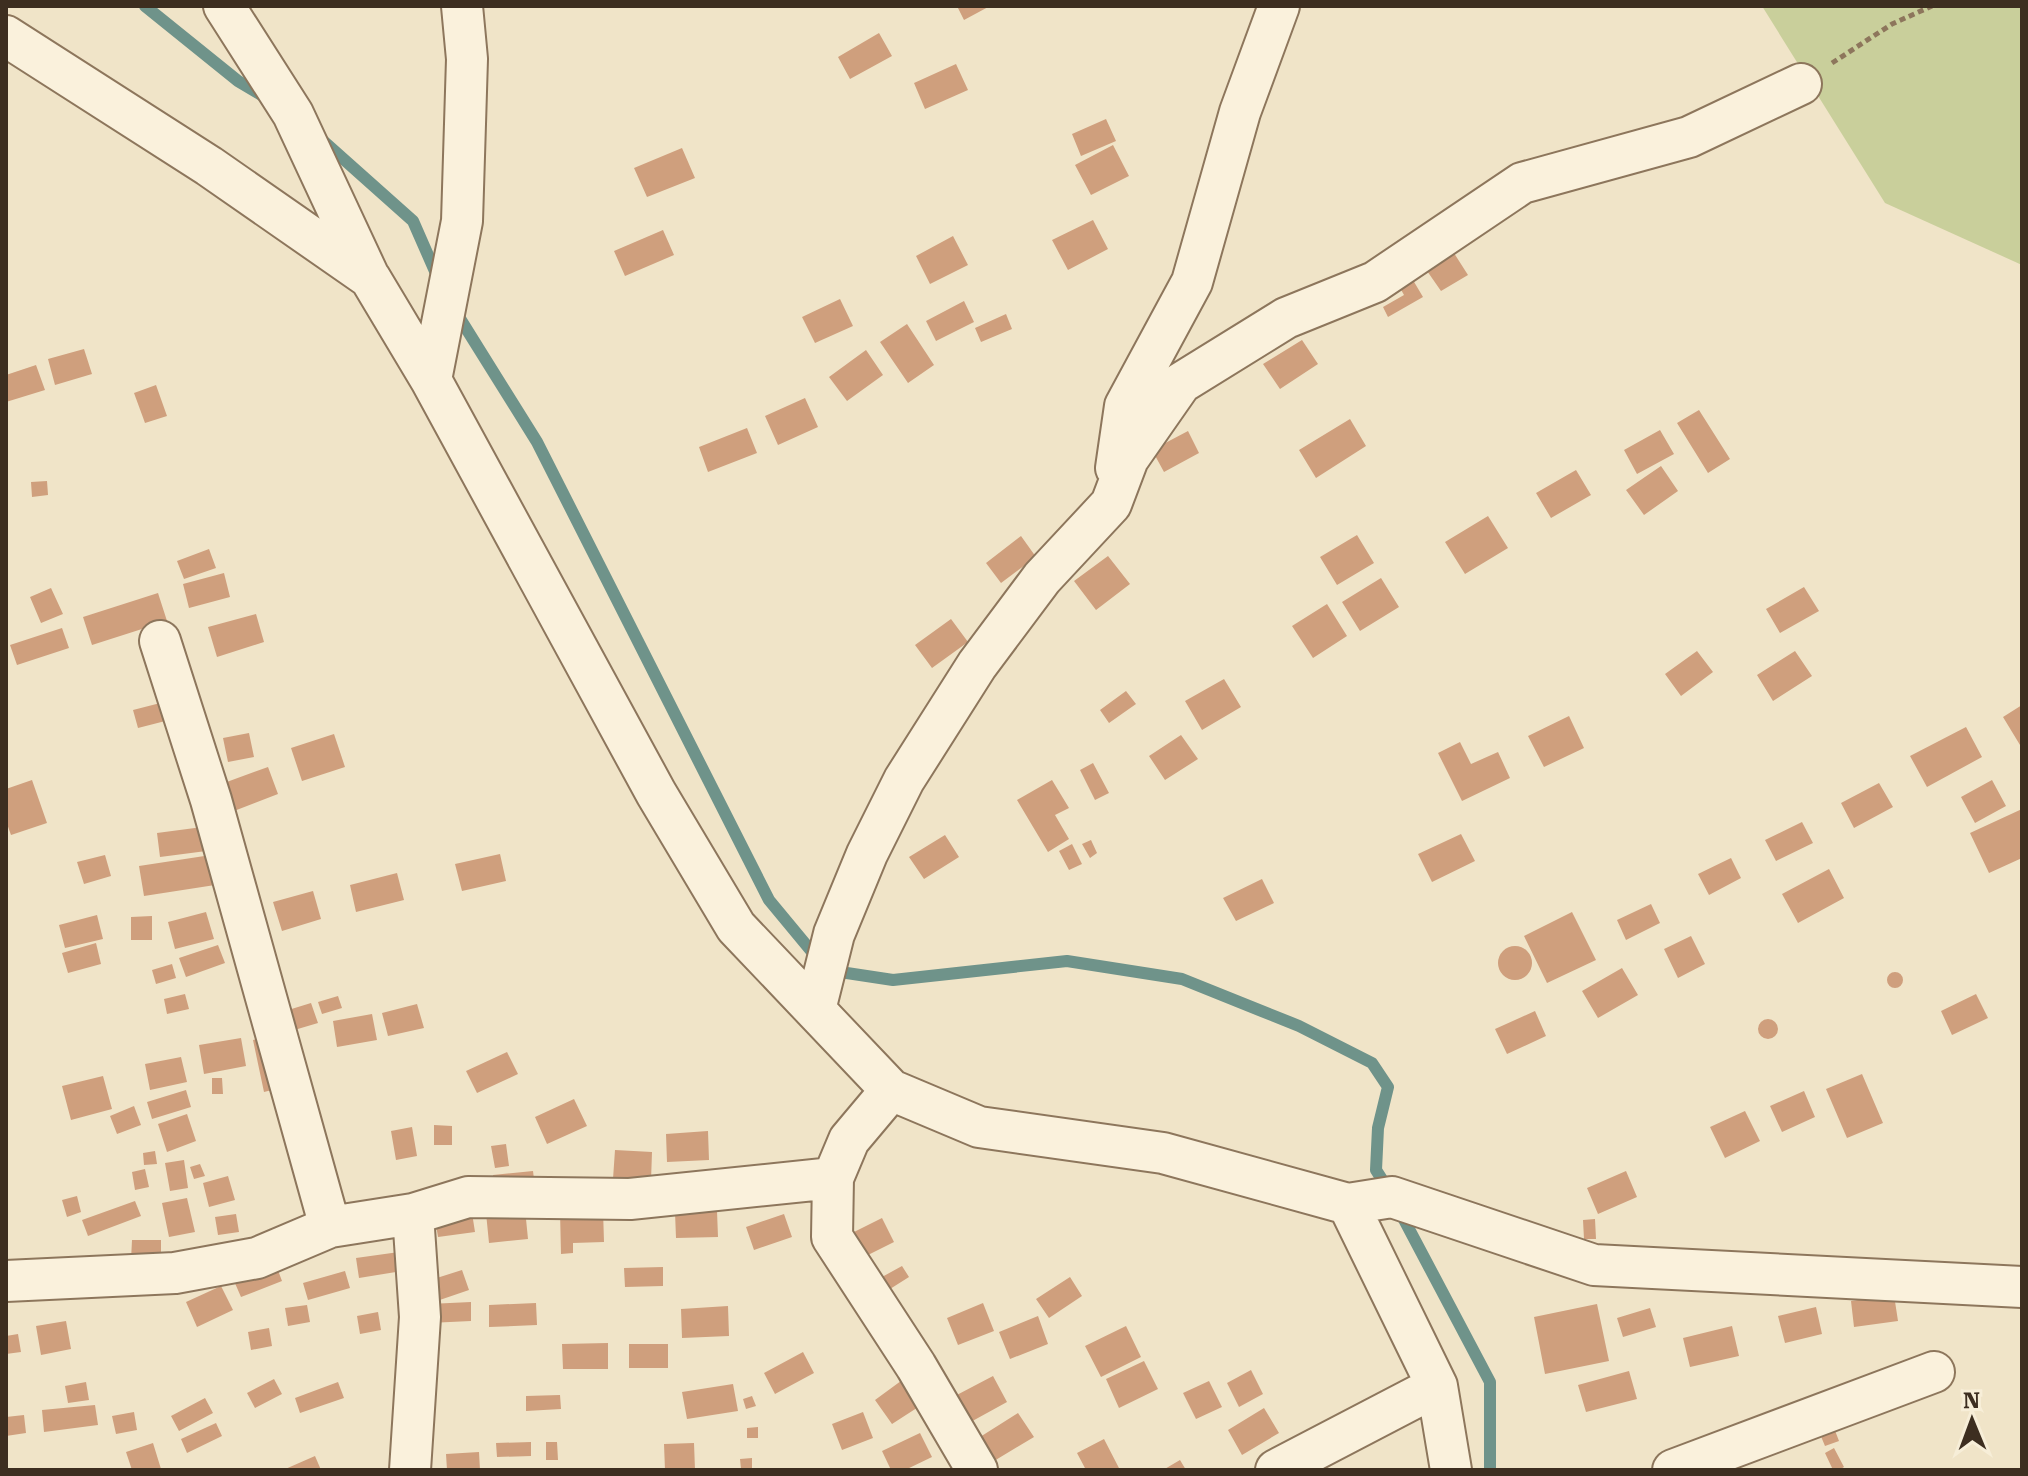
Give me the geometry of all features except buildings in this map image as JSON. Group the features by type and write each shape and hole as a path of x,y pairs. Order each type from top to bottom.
{"street":[{"path":"224,6 293,114 370,278 431,380 656,793 736,927 891,1090 979,1127 1163,1153 1348,1204 1392,1197 1594,1265 2022,1287"},
{"path":"431,380 462,221 467,59 462,6"},
{"path":"1111,504 1125,406 1192,282 1240,112 1279,6"},
{"path":"6,36 209,166 370,278"},
{"path":"815,1010 834,934 867,854 904,780 977,665 1033,590 1111,504 1128,459 1181,383 1286,318 1375,282 1522,183 1689,137 1801,84"},
{"path":"160,641 211,800 330,1227"},
{"path":"891,1090 849,1140 833,1178 832,1237 916,1366 977,1470"},
{"path":"6,1281 175,1273 257,1258 330,1227 413,1214 468,1197 630,1199 833,1178"},
{"path":"1348,1204 1437,1386 1451,1470"},
{"path":"410,1470 420,1317 413,1214"},
{"path":"1673,1470 1934,1372"},
{"path":"1276,1470 1437,1386"}],"path":[{"path":"1801,84 1892,24 1932,6"}],"green space":[{"path":"1762,6 2022,6 2022,265 1885,203"}],"waterway":[{"path":"145,6 238,81 268,99"},
{"path":"321,139 413,221 438,278"},
{"path":"454,309 537,442 769,900 827,970 893,980 1067,961 1182,979 1299,1026 1372,1063 1388,1087 1378,1128 1376,1170 1390,1192"},
{"path":"1400,1212 1490,1382 1490,1470"}]}
